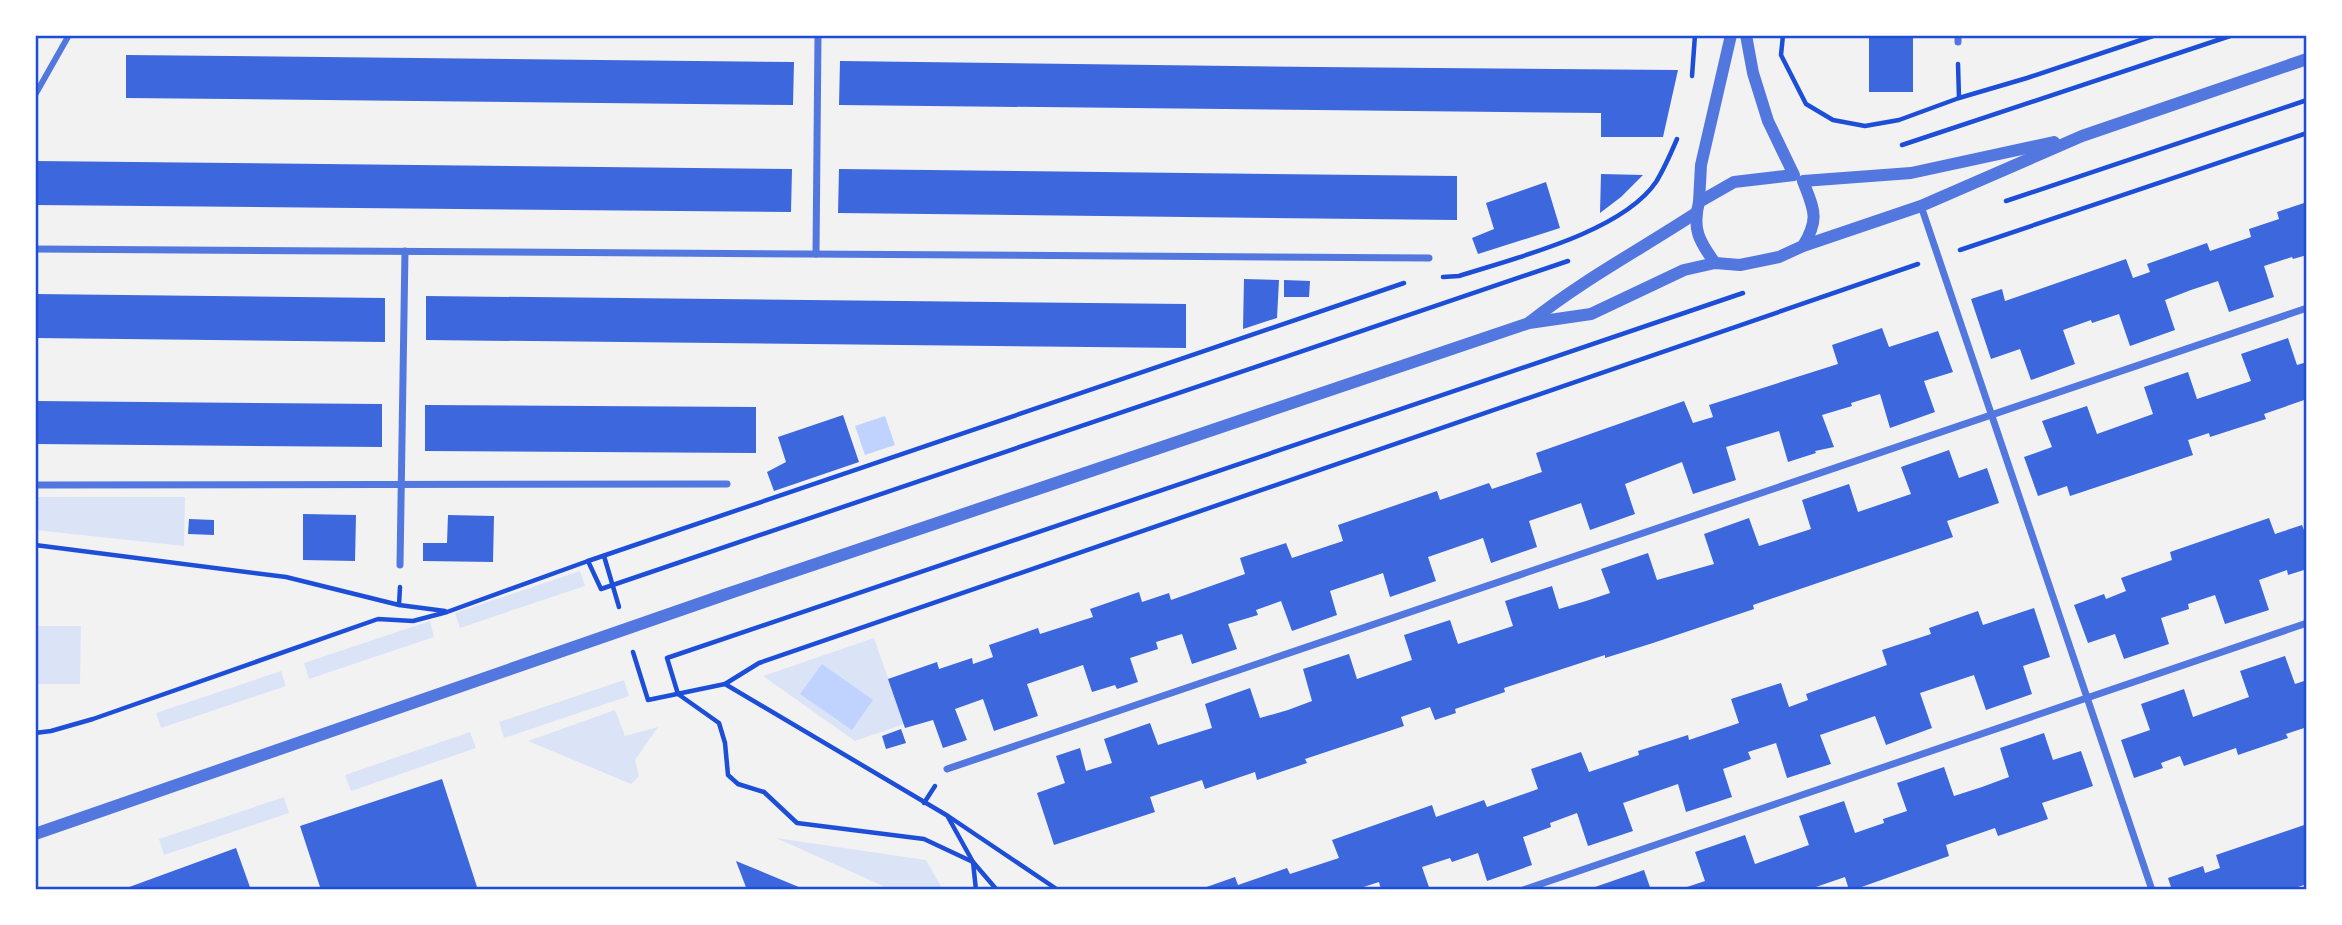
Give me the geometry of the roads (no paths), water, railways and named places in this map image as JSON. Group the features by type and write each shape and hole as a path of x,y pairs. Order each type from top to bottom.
{"street":[{"path":"35,95 69,35"},
{"path":"816,254 818,35"},
{"path":"1714,263 1696,232 1697,207 1701,166 1731,35"},
{"path":"1746,35 1753,73 1768,121 1813,208 1814,228 1803,246"},
{"path":"35,834 626,628 1529,323 1591,314 1684,270 1714,263 1740,265 1779,257 1803,246 1921,206 2082,136 2307,59"},
{"path":"1529,323 1563,295 1591,280 1734,182 1911,173 2082,136"},
{"path":"1921,206 2152,890"},
{"path":"35,249 1429,258"},
{"path":"400,565 405,251"},
{"path":"947,769 2307,308"},
{"path":"35,485 727,484"},
{"path":"1523,890 2307,623"}],"water":[{"path":"885,416 895,445 865,455 855,426"},
{"path":"822,664 873,700 852,730 800,694"}]}
